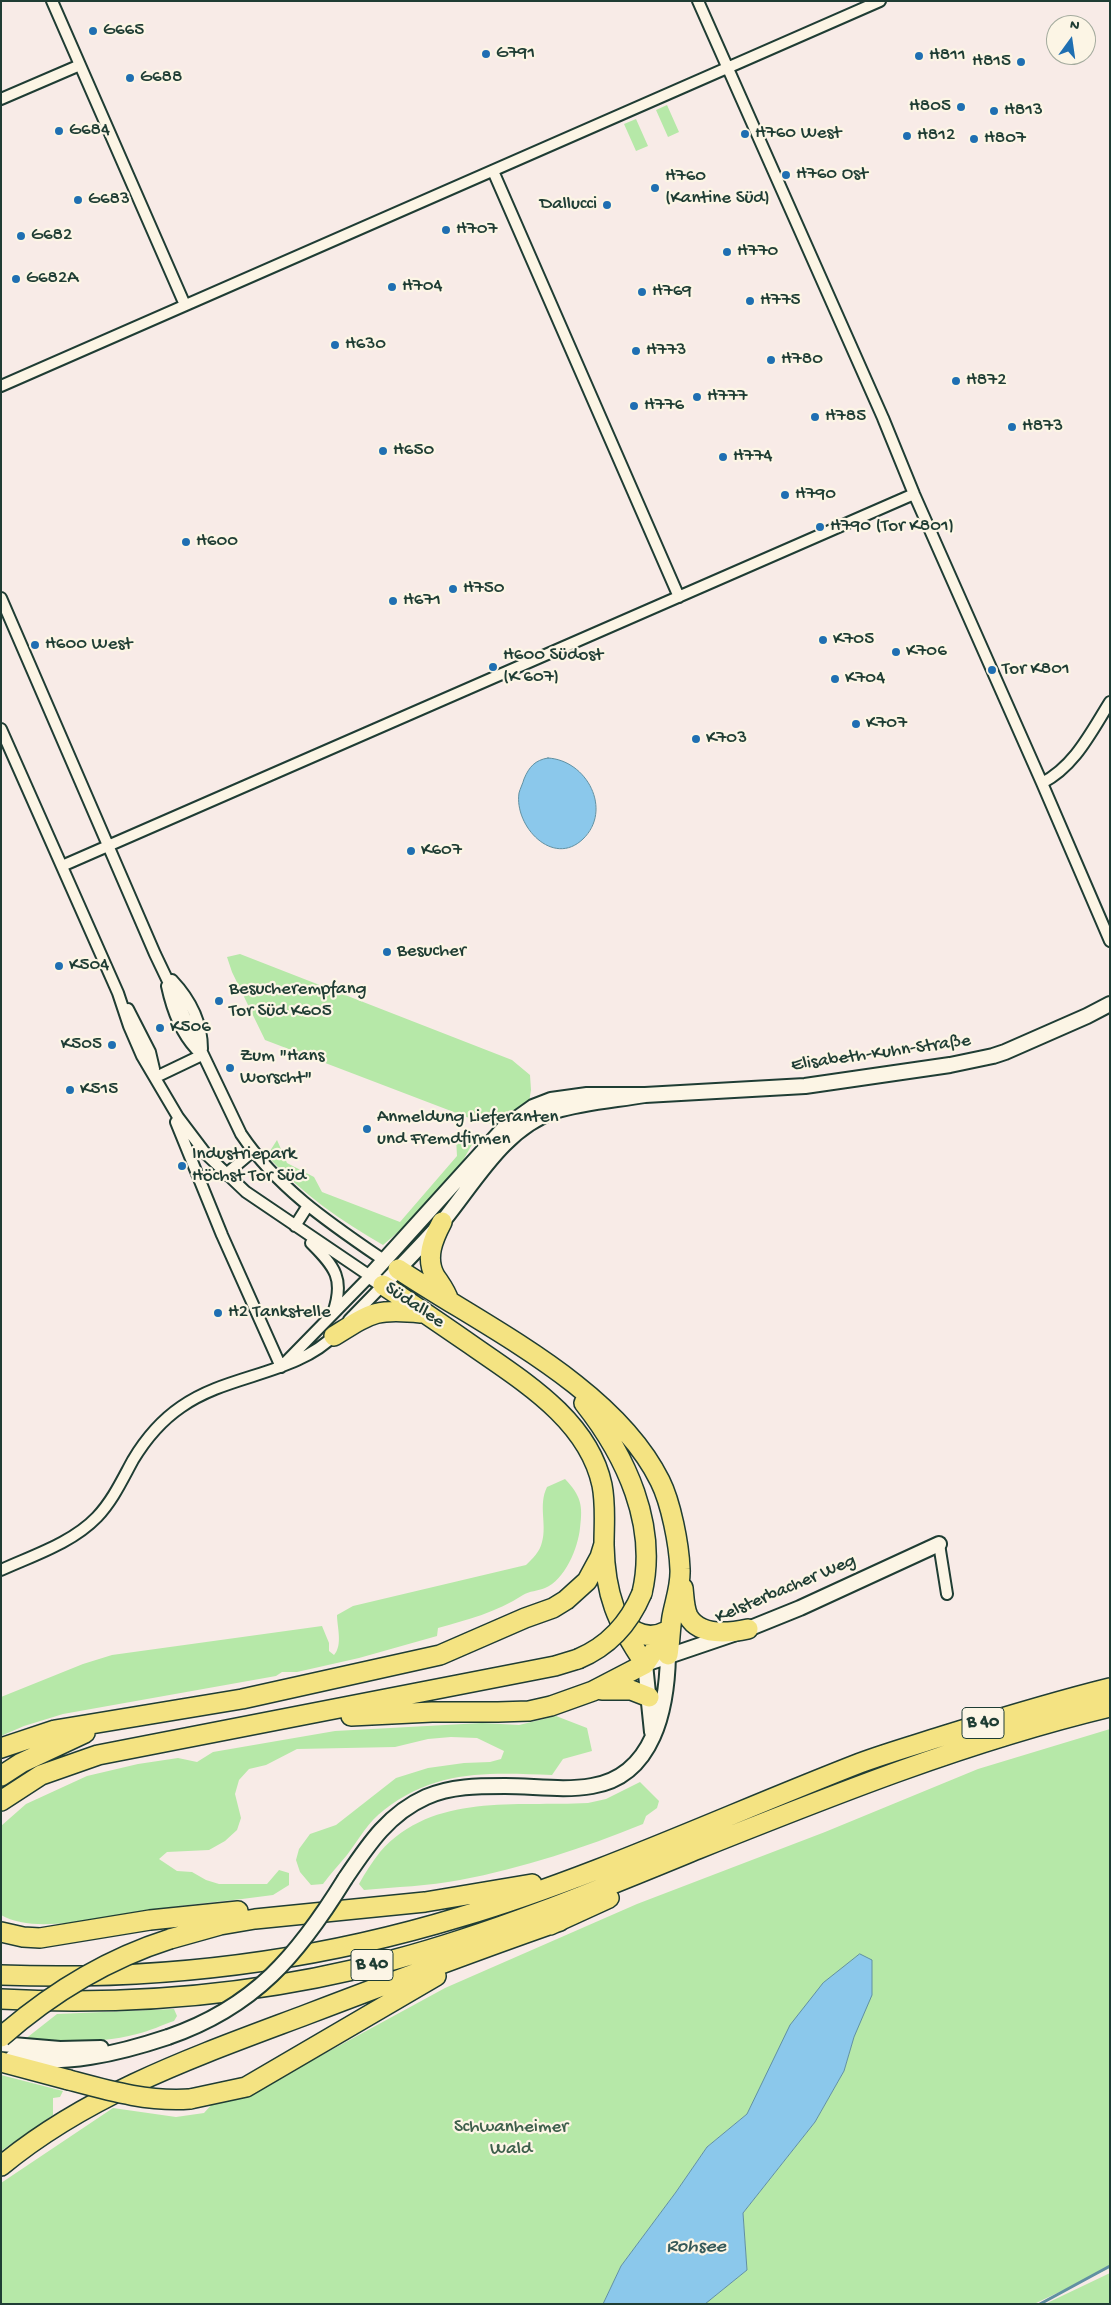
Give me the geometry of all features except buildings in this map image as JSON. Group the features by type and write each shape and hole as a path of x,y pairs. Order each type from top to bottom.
{"highway":[{"path":"442,1222 431,1252 431,1267 445,1288 449,1302"},
{"name":"Südallee","path":"391,1265 520,1346 556,1372"},
{"name":"Südallee","path":"376,1280 528,1386 559,1412 592,1457 600,1479 606,1510 604,1544"},
{"path":"334,1336 359,1320 384,1310 426,1314"},
{"path":"556,1372 576,1385 615,1420 654,1469 668,1505 685,1608 688,1616 694,1623 717,1632 748,1629"},
{"path":"1,1801 41,1775 98,1755 555,1666 578,1659 595,1651 621,1630 642,1593 646,1568 646,1539 634,1488 624,1465 608,1436 574,1391 556,1372"},
{"path":"604,1544 608,1592 628,1639 645,1664"},
{"path":"1,1748 55,1730 242,1699 440,1655 525,1618 553,1608 566,1600 587,1581 600,1557 604,1544"},
{"path":"668,1655 670,1624 680,1569"},
{"path":"617,1614 628,1627 638,1634 653,1636 670,1624"},
{"path":"268,1722 387,1713 529,1711 564,1702 593,1691 645,1664 670,1624"},
{"name":"B 40","path":"1,1975 66,1976 156,1972 256,1962 372,1940 457,1918 588,1874 872,1759 1016,1713 1110,1688"},
{"path":"593,1691 624,1689 649,1697"},
{"name":"B 40","path":"1,2000 73,2001 164,1998 236,1990 353,1970 430,1950 491,1930 891,1773 1021,1731 1110,1707"},
{"path":"1,1776 63,1742 112,1722"},
{"name":"B 40","path":"1,2166 60,2122 113,2094 171,2068 302,2016 560,1920 668,1870 723,1839"},
{"path":"1,2038 42,2005 89,1974 137,1951 170,1939 220,1925 276,1917 425,1902 588,1874"},
{"path":"1,1932 23,1937 40,1938 150,1920 243,1911 276,1917"},
{"path":"1,2062 143,2098 190,2099 246,2087 435,1977 560,1920"}],"street":[{"path":"52,1 185,305"},
{"path":"698,1 883,418 914,494 1110,942"},
{"path":"1,386 880,1"},
{"path":"1,99 80,65"},
{"path":"493,171 679,597"},
{"path":"62,866 914,494"},
{"name":"Südallee","path":"1,598 202,1055 252,1152 307,1207 391,1265"},
{"path":"1042,783 1054,777 1073,759 1110,702"},
{"name":"Südallee","path":"1,729 118,993 129,1026 146,1054 168,1100 189,1133 225,1175 246,1192 376,1280"},
{"name":"Elisabeth-Kuhn-Straße","path":"391,1265 496,1135 523,1113 561,1098 603,1094 645,1095 804,1086 980,1059 1005,1052 1088,1016 1110,1004"},
{"path":"156,1077 202,1055"},
{"name":"Elisabeth-Kuhn-Straße","path":"376,1280 442,1222 496,1154 516,1133 527,1125 555,1111 645,1095"},
{"name":"Südallee","path":"168,1100 200,1182 280,1367"},
{"path":"225,1175 252,1152"},
{"path":"307,1207 295,1226 328,1261 337,1274 339,1292 332,1316"},
{"path":"280,1367 332,1316 376,1280"},
{"path":"1,1570 56,1545 81,1531 96,1518 110,1500 146,1441 181,1407 216,1390 305,1357 334,1336 376,1280"},
{"path":"940,1544 947,1594"},
{"name":"Kelsterbacher Weg","path":"645,1664 748,1629 800,1608 940,1544"},
{"path":"1,2056 52,2061 117,2053 190,2029 231,2007 268,1981 322,1917 365,1849 388,1822 411,1804 428,1796 456,1788 478,1786 575,1788 602,1784 632,1768 641,1758 652,1738 664,1707 668,1655"},
{"path":"645,1664 652,1738"},
{"path":"1,2044 31,2048 94,2048 121,2046 168,2037"}],"green space":[{"path":"667,105 679,132 668,137 656,110"},
{"path":"636,119 648,146 636,151 624,124"},
{"path":"240,954 512,1060 530,1075 531,1090 529,1102 494,1125 472,1119 265,1040 232,972 227,957"},
{"path":"464,1131 474,1141 461,1164 405,1226 383,1245 323,1206 270,1159 270,1151 277,1140 287,1163 314,1177 322,1192 400,1222 457,1156 456,1138 458,1133"},
{"path":"565,1479 575,1491 580,1501 581,1520 579,1536 573,1554 564,1571 559,1578 545,1588 525,1594 482,1615 438,1628 437,1636 359,1658 297,1672 282,1672 276,1676 63,1714 24,1726 1,1736 1,1697 83,1664 112,1655 322,1626 329,1643 329,1651 334,1655 339,1641 337,1615 353,1606 526,1565 541,1546 544,1528 543,1501 547,1487"},
{"path":"556,1716 587,1728 592,1751 563,1759 552,1775 485,1774 444,1780 424,1787 404,1797 373,1820 323,1884 311,1885 300,1872 296,1860 299,1849 310,1834 336,1825 396,1778 428,1768 464,1763 490,1762 501,1759 504,1751 477,1738 451,1737 428,1739 395,1747 297,1749 266,1765 249,1769 239,1780 235,1794 241,1818 237,1830 225,1841 209,1850 167,1852 159,1859 177,1871 192,1872 206,1880 219,1884 267,1884 279,1870 289,1873 289,1885 273,1895 53,1924 33,1924 16,1921 1,1915 1,1826 26,1804 87,1776 138,1764 178,1758 197,1762 213,1752 335,1731 482,1723 519,1725"},
{"name":"Schwanheimer Wald","path":"1110,1729 1110,2268 1034,2304 705,2304 747,2270 743,2213 815,2122 844,2071 854,2037 764,2083 747,2114 707,2147 621,2266 603,2304 1,2304 1,2183 113,2108 176,2117 204,2113 213,2103 256,2091 445,1988 637,1904 825,1832 978,1769"},
{"path":"640,1782 659,1801 657,1808 646,1816 643,1824 598,1841 553,1857 460,1880 364,1890 359,1884 380,1852 401,1833 425,1820 450,1811 477,1806 588,1803 606,1799"},
{"path":"174,2009 177,2016 174,2021 123,2037 80,2041 24,2040 57,2014"},
{"path":"1,2075 63,2091 60,2097 53,2098 53,2115 1,2151"},
{"path":"1110,2273 1110,2304 1045,2304"}],"water":[{"path":"548,758 562,761 574,767 591,788 595,801 596,814 592,827 583,839 571,847 560,849 548,846 538,839 529,830 519,806 519,793 528,771 536,762"},
{"name":"Rohsee","path":"860,1954 872,1960 872,1995 854,2037 844,2071 815,2122 743,2213 747,2270 705,2304 603,2304 621,2266 707,2147 747,2114 790,2025 823,1983"}],"waterway":[{"path":"1040,2304 1110,2266"}],"place":[{"name":"G665","path":"93,31"},
{"name":"G791","path":"486,54"},
{"name":"H811","path":"919,56"},
{"name":"H815","path":"1021,62"},
{"name":"G688","path":"130,78"},
{"name":"H805","path":"961,107"},
{"name":"H813","path":"994,111"},
{"name":"G684","path":"59,131"},
{"name":"H760 West","path":"745,134"},
{"name":"H812","path":"907,136"},
{"name":"H807","path":"974,139"},
{"name":"H760 Ost","path":"786,175"},
{"name":"H760 (Kantine Süd)","path":"655,188"},
{"name":"G683","path":"78,200"},
{"name":"Dallucci","path":"607,205"},
{"name":"H707","path":"446,230"},
{"name":"G682","path":"21,236"},
{"name":"H770","path":"727,252"},
{"name":"G682A","path":"16,279"},
{"name":"H704","path":"392,287"},
{"name":"H769","path":"642,292"},
{"name":"H775","path":"750,301"},
{"name":"H630","path":"335,345"},
{"name":"H773","path":"636,351"},
{"name":"H780","path":"771,360"},
{"name":"H872","path":"956,381"},
{"name":"H777","path":"697,397"},
{"name":"H776","path":"634,406"},
{"name":"H785","path":"815,417"},
{"name":"H873","path":"1012,427"},
{"name":"H650","path":"383,451"},
{"name":"H774","path":"723,457"},
{"name":"H790","path":"785,495"},
{"name":"H790 (Tor K801)","path":"820,527"},
{"name":"H600","path":"186,542"},
{"name":"H750","path":"453,589"},
{"name":"H671","path":"393,601"},
{"name":"K705","path":"823,640"},
{"name":"H600 West","path":"35,645"},
{"name":"K706","path":"896,652"},
{"name":"H600 Südost (K 607)","path":"493,667"},
{"name":"Tor K801","path":"992,670"},
{"name":"K704","path":"835,679"},
{"name":"K707","path":"856,724"},
{"name":"K703","path":"696,739"},
{"name":"K607","path":"411,851"},
{"name":"Besucher","path":"387,952"},
{"name":"K504","path":"59,966"},
{"name":"Besucherempfang Tor Süd K605","path":"219,1001"},
{"name":"K506","path":"160,1028"},
{"name":"K505","path":"112,1045"},
{"name":"Zum \"Hans Worscht\"","path":"230,1068"},
{"name":"K515","path":"70,1090"},
{"name":"Anmeldung Lieferanten und Fremdfirmen","path":"367,1129"},
{"name":"Industriepark Höchst Tor Süd","path":"182,1166"},
{"name":"H2 Tankstelle","path":"218,1313"}]}
